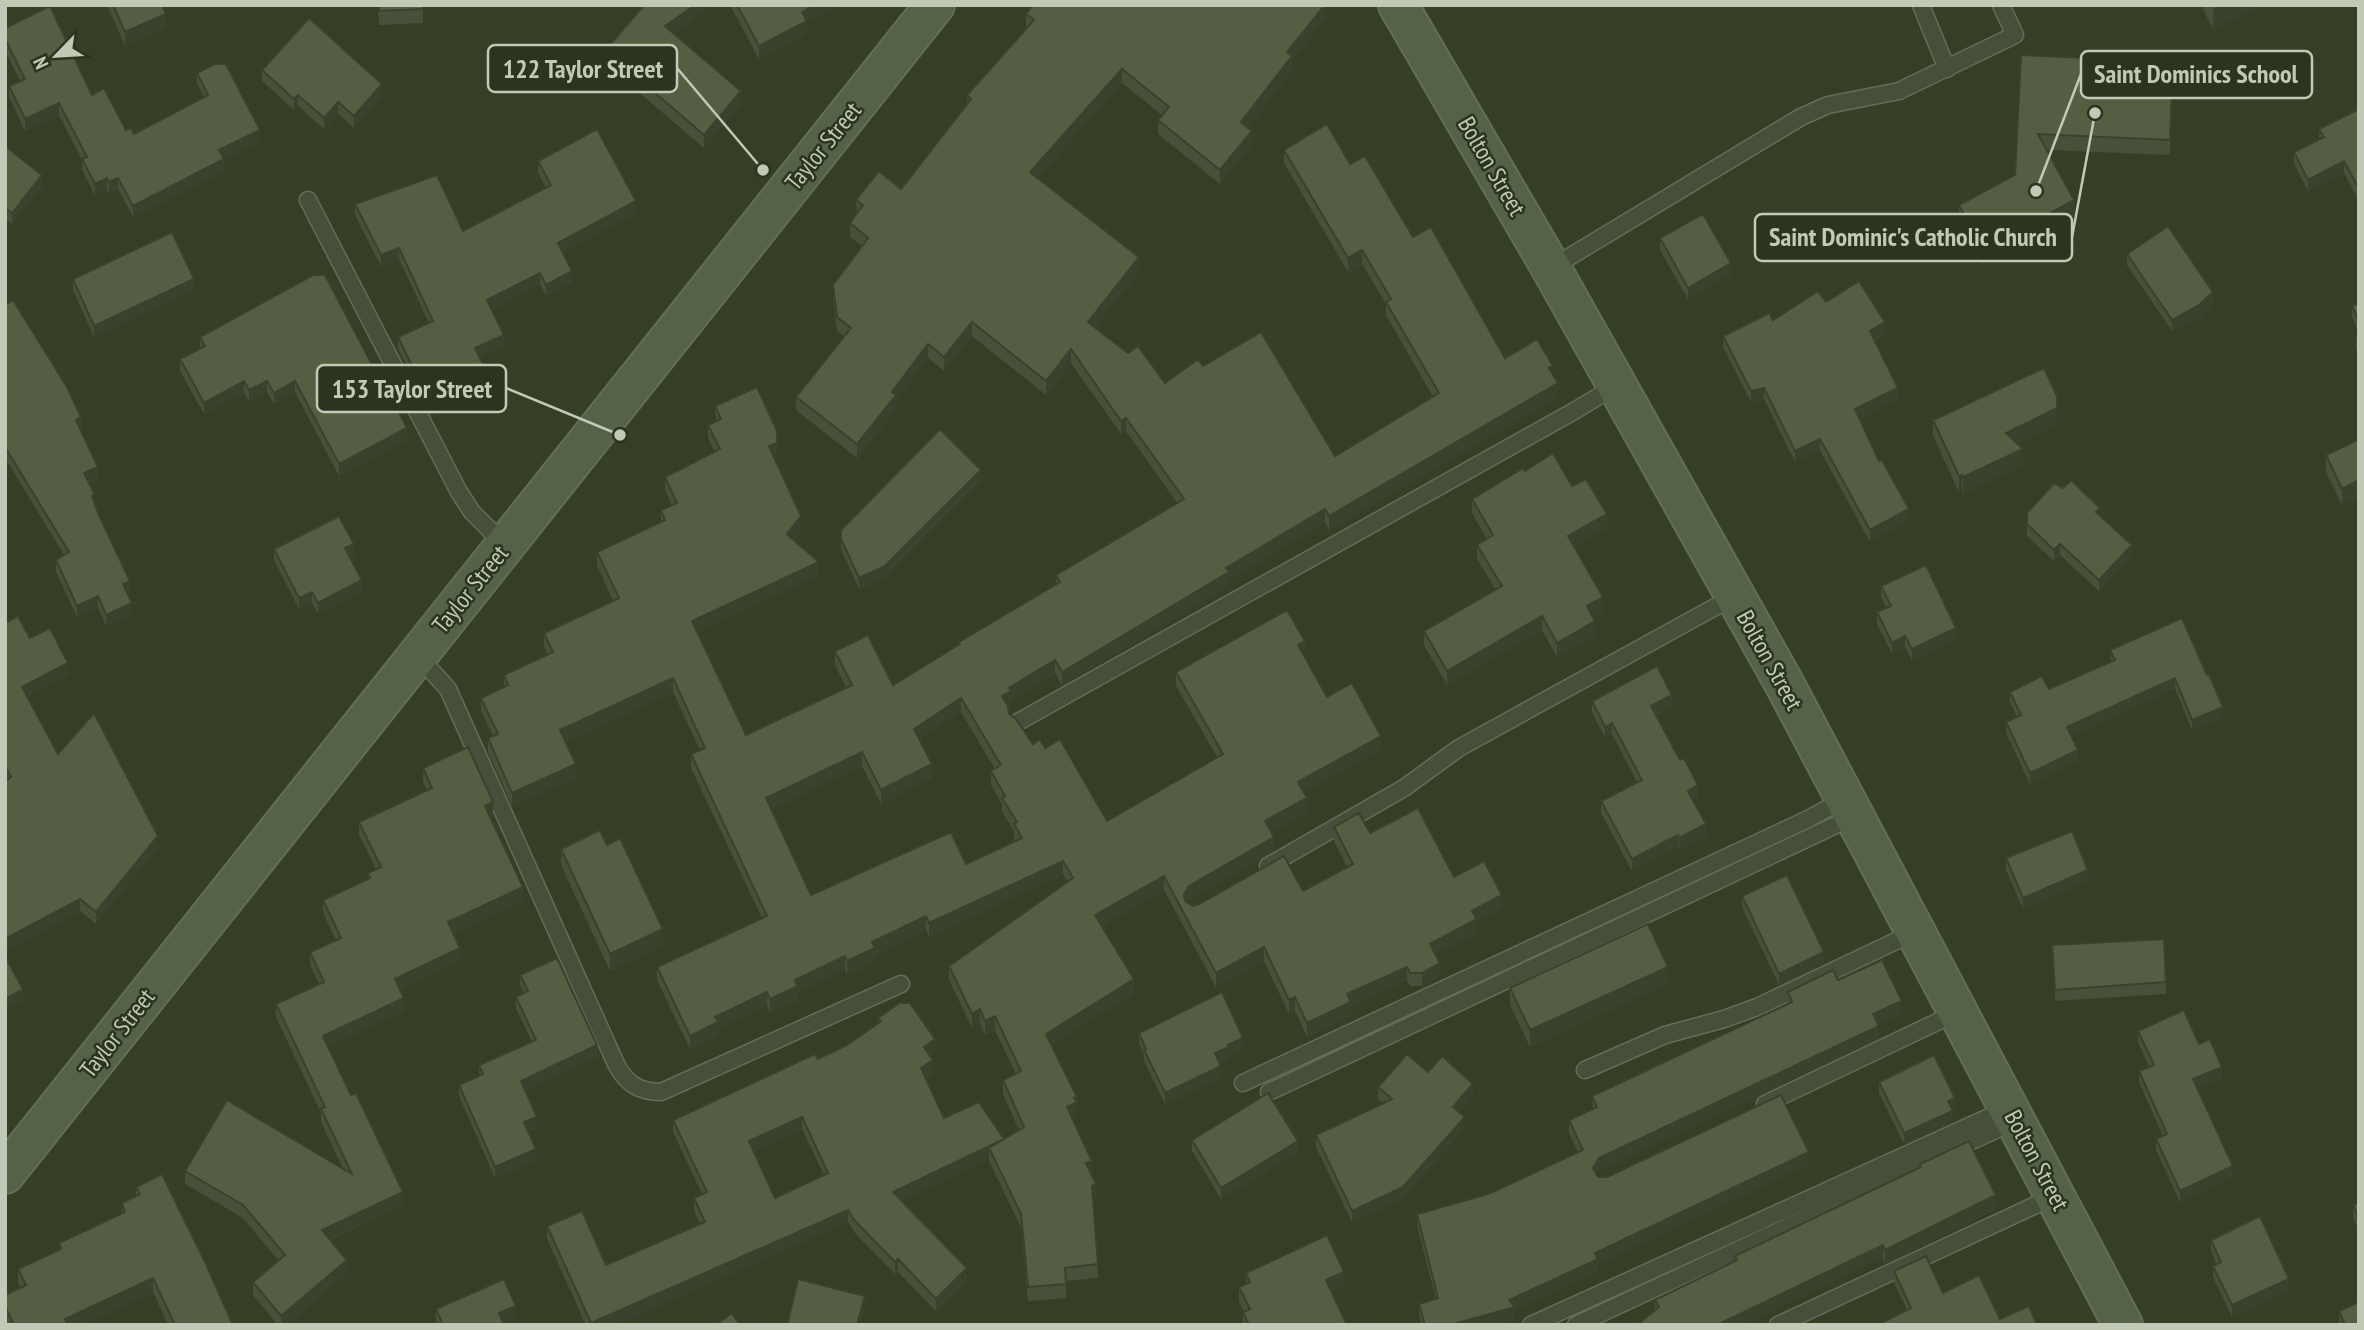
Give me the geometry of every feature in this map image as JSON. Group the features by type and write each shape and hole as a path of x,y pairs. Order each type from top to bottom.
{"main road":[{"name":"Taylor Street","path":"5,1174 935,5"},
{"name":"Bolton Street","path":"1398,5 1551,268 1735,596 2123,1325"}],"lane":[{"path":"1921,5 1947,69"},
{"path":"1551,268 1801,117 1828,105 1899,91 2015,36 2001,5"},
{"path":"308,200 460,492 472,512 505,545"},
{"path":"1018,722 1617,385"},
{"path":"1252,875 1404,788 1459,748 1735,596"},
{"path":"417,655 448,689 617,1066 629,1083 649,1092 660,1092 901,984"},
{"path":"1243,1083 1806,820 1850,808"},
{"path":"1269,1092 1850,808"},
{"path":"1585,1070 1665,1035 1757,1007 1916,932"},
{"path":"1750,1111 1958,1012"},
{"path":"1531,1325 2012,1114"},
{"path":"1576,1325 2012,1114"},
{"path":"1778,1325 2056,1196"}],"building":[{"path":"113,5 162,5 166,14 125,32"},
{"path":"379,5 423,5 423,9 379,11"},
{"path":"644,5 695,5 665,26 741,91 704,135 616,59 602,69 595,62"},
{"path":"737,5 814,5 802,12 807,21 759,46"},
{"path":"1033,5 1325,5 1287,52 1292,56 1241,122 1252,131 1220,170 1158,120 1169,107 1122,69 1030,172 1139,257 1088,322 1128,353 1138,346 1165,383 1198,359 1203,366 1261,332 1335,456 1439,393 1386,302 1391,299 1362,250 1348,258 1284,150 1327,124 1350,164 1365,156 1413,237 1431,227 1505,358 1537,339 1553,366 1549,368 1558,383 1329,516 1325,509 1226,568 1229,572 1062,672 1055,660 1009,688 1011,691 1002,696 1009,714 1016,719 1033,744 1040,739 1045,748 1060,739 1107,821 1223,754 1176,672 1287,610 1305,641 1298,645 1327,697 1352,683 1381,736 1298,782 1307,798 1265,821 1274,837 1189,886 1184,895 1185,901 1193,906 1199,904 1284,856 1303,891 1353,864 1334,827 1359,813 1370,833 1418,808 1454,877 1484,861 1502,895 1472,911 1477,919 1430,944 1440,963 1422,973 1410,973 1407,967 1347,994 1351,1002 1307,1023 1295,997 1289,1000 1264,947 1216,973 1164,876 1095,915 1134,979 1046,1034 1077,1097 1074,1098 1077,1102 1067,1107 1092,1161 1086,1163 1096,1184 1092,1186 1098,1264 1065,1268 1066,1284 1028,1287 1021,1214 989,1148 1024,1127 1003,1080 1021,1071 995,1016 985,1021 980,1009 972,1014 949,966 1073,878 1063,861 929,923 926,916 872,942 875,948 847,961 845,956 795,980 798,986 770,999 767,992 715,1017 718,1022 690,1036 657,967 767,916 691,754 705,748 673,678 560,730 576,764 512,793 488,738 498,734 481,698 508,685 504,675 553,652 544,633 619,598 597,552 665,520 661,510 677,503 665,477 720,449 708,425 721,419 715,406 757,387 777,431 777,443 769,446 801,516 787,534 819,562 692,621 746,735 852,685 835,651 868,635 893,685 1060,582 1056,575 1184,499 1126,418 1121,421 1071,349 1046,381 972,322 944,357 928,344 892,392 896,395 857,444 796,397 851,328 837,317 833,285 868,238 850,223 863,205 856,200 879,171 901,189 971,99 967,95 1034,20 1026,14","holes":["961,698 1001,765 991,771 1005,796 1002,798 1017,822 1014,824 1022,838 966,864 951,832 811,895 766,798 862,752 881,790 932,764 914,729"]},
{"path":"50,6 92,95 104,88 126,130 131,128 134,134 208,95 197,73 214,64 226,64 260,130 219,150 224,159 133,206 118,178 109,182 107,178 95,184 82,159 87,157 59,103 25,119 9,86 25,79 5,39 5,28"},
{"path":"309,18 382,84 354,116 338,102 324,118 298,95 294,99 262,70"},
{"path":"2021,55 2173,62 2170,140 2038,134 2074,200 1983,250 1959,205 2015,175"},
{"path":"2359,109 2359,189 2344,161 2308,180 2294,152 2324,137 2319,129"},
{"path":"597,129 636,201 558,243 572,271 546,285 540,273 487,300 504,335 475,348 484,366 455,380 460,391 431,405 398,337 433,321 399,248 381,255 355,204 437,175 463,231 551,185 538,161"},
{"path":"5,146 42,175 12,213 5,208"},
{"path":"1703,214 1731,263 1688,288 1660,238"},
{"path":"2168,226 2213,292 2199,305 2172,320 2127,254"},
{"path":"172,232 194,279 94,326 73,279"},
{"path":"313,275 325,275 407,428 339,464 295,381 274,393 267,381 249,390 244,381 204,403 180,359 205,346 200,337"},
{"path":"1859,281 1885,322 1870,331 1898,388 1855,409 1879,461 1882,460 1909,509 1870,530 1820,439 1795,451 1764,388 1751,391 1723,336 1769,313 1773,320 1818,291 1826,302"},
{"path":"13,300 67,387 81,417 76,420 98,467 84,473 95,495 92,496 98,513 130,581 123,584 132,603 106,615 98,596 77,606 56,560 69,552 5,447 5,305"},
{"path":"2359,303 2359,321 2352,306"},
{"path":"2044,368 2057,396 2057,408 2006,433 2023,449 1963,477 1959,476 1933,420"},
{"path":"940,429 981,470 885,566 859,578 841,539 841,530"},
{"path":"2359,439 2359,480 2342,489 2326,455"},
{"path":"1553,453 1572,486 1586,479 1607,514 1568,536 1603,597 1587,606 1595,621 1557,643 1542,616 1447,671 1424,631 1502,586 1477,545 1493,535 1472,499"},
{"path":"2071,480 2100,508 2096,512 2132,545 2099,580 2060,544 2054,550 2027,524 2027,513 2054,483 2063,488"},
{"path":"339,516 354,544 345,548 362,580 318,603 312,592 299,598 274,549"},
{"path":"1926,565 1956,628 1912,649 1905,636 1892,643 1877,612 1891,606 1881,586"},
{"path":"18,616 30,638 50,628 68,663 22,687 58,754 94,713 158,836 96,912 80,899 5,939 5,781 11,777 5,766 5,623"},
{"path":"2182,618 2223,707 2192,720 2175,678 2067,727 2078,750 2030,773 2006,722 2021,715 2010,692 2042,676 2049,689 2115,660 2110,650"},
{"path":"1657,666 1672,695 1651,706 1680,760 1684,758 1698,785 1688,791 1706,824 1632,859 1601,801 1642,780 1612,723 1605,727 1592,701"},
{"path":"468,747 493,802 485,806 523,887 448,922 460,948 395,979 404,998 323,1036 351,1095 356,1093 403,1192 322,1230 347,1260 281,1316 253,1282 285,1255 243,1205 185,1171 227,1100 352,1174 321,1109 325,1107 276,1004 324,982 310,952 341,938 323,900 370,878 368,873 381,867 359,822 432,788 423,768"},
{"path":"600,830 607,845 620,838 663,929 610,954 561,849"},
{"path":"2072,831 2088,870 2023,898 2006,858"},
{"path":"1787,875 1824,952 1779,974 1742,896"},
{"path":"1648,924 1668,967 1530,1030 1510,988"},
{"path":"2164,939 2166,982 2055,990 2052,945"},
{"path":"5,956 23,989 5,999"},
{"path":"557,958 597,1045 521,1081 537,1117 524,1122 536,1149 495,1167 459,1085 483,1074 479,1065 536,1040 516,997 528,991 520,975"},
{"path":"1882,960 1902,1001 1873,1014 1879,1026 1599,1158 1593,1168 1598,1177 1607,1177 1781,1095 1809,1152 1595,1253 1598,1259 1509,1300 1515,1307 1450,1325 1425,1325 1419,1304 1438,1298 1417,1214 1488,1194 1583,1150 1569,1120 1597,1107 1592,1096 1792,1002 1788,992 1833,970 1838,980"},
{"path":"1222,992 1243,1038 1215,1053 1221,1066 1165,1093 1144,1050 1146,1049 1139,1033"},
{"path":"899,1003 910,1003 935,1039 924,1047 933,1060 921,1068 944,1118 979,1102 1004,1139 893,1192 967,1268 936,1299 898,1259 895,1262 854,1220 848,1210 591,1323 547,1226 582,1211 606,1265 705,1222 694,1198 707,1192 673,1120 815,1054 818,1059 847,1045 881,1021 878,1018","holes":["802,1117 828,1173 775,1198 749,1141"]},
{"path":"2184,1010 2199,1044 2210,1039 2222,1067 2193,1079 2233,1166 2180,1191 2156,1139 2167,1134 2139,1071 2154,1065 2138,1031"},
{"path":"1407,1054 1428,1072 1442,1056 1473,1084 1453,1107 1465,1117 1403,1187 1352,1211 1316,1135 1392,1099 1378,1087"},
{"path":"1934,1055 1955,1098 1948,1101 1953,1111 1904,1133 1879,1082"},
{"path":"1268,1093 1298,1141 1221,1188 1192,1140"},
{"path":"1969,1141 1996,1195 1885,1250 1883,1245 1717,1325 1637,1325 1659,1307 1655,1300 1737,1260 1735,1256 1921,1167 1920,1164"},
{"path":"162,1174 233,1325 175,1325 153,1278 65,1319 68,1325 14,1325 5,1306 5,1295 26,1285 18,1269 61,1249 59,1243 125,1212 122,1203 140,1194 136,1187"},
{"path":"2359,1203 2359,1219 2353,1205"},
{"path":"2260,1216 2289,1279 2232,1305 2213,1266 2221,1262 2211,1240"},
{"path":"1327,1235 1344,1272 1326,1280 1347,1325 1249,1325 1243,1312 1250,1309 1239,1287 1250,1282 1246,1273"},
{"path":"1926,1256 1943,1293 1979,1275 2000,1319 2029,1306 2037,1325 1877,1325 1911,1308 1894,1271"},
{"path":"504,1279 516,1306 499,1313 504,1325 443,1325 436,1309"},
{"path":"798,1279 865,1296 857,1325 787,1325"},
{"path":"2359,1302 2359,1325 2345,1325 2339,1311"},
{"path":"732,1313 740,1325 716,1325"}],"place":[{"name":"Saint Dominic's Catholic Church","path":"2095,113"},
{"name":"122 Taylor Street","path":"763,170"},
{"name":"Saint Dominics School","path":"2036,191"},
{"name":"153 Taylor Street","path":"620,435"}]}
